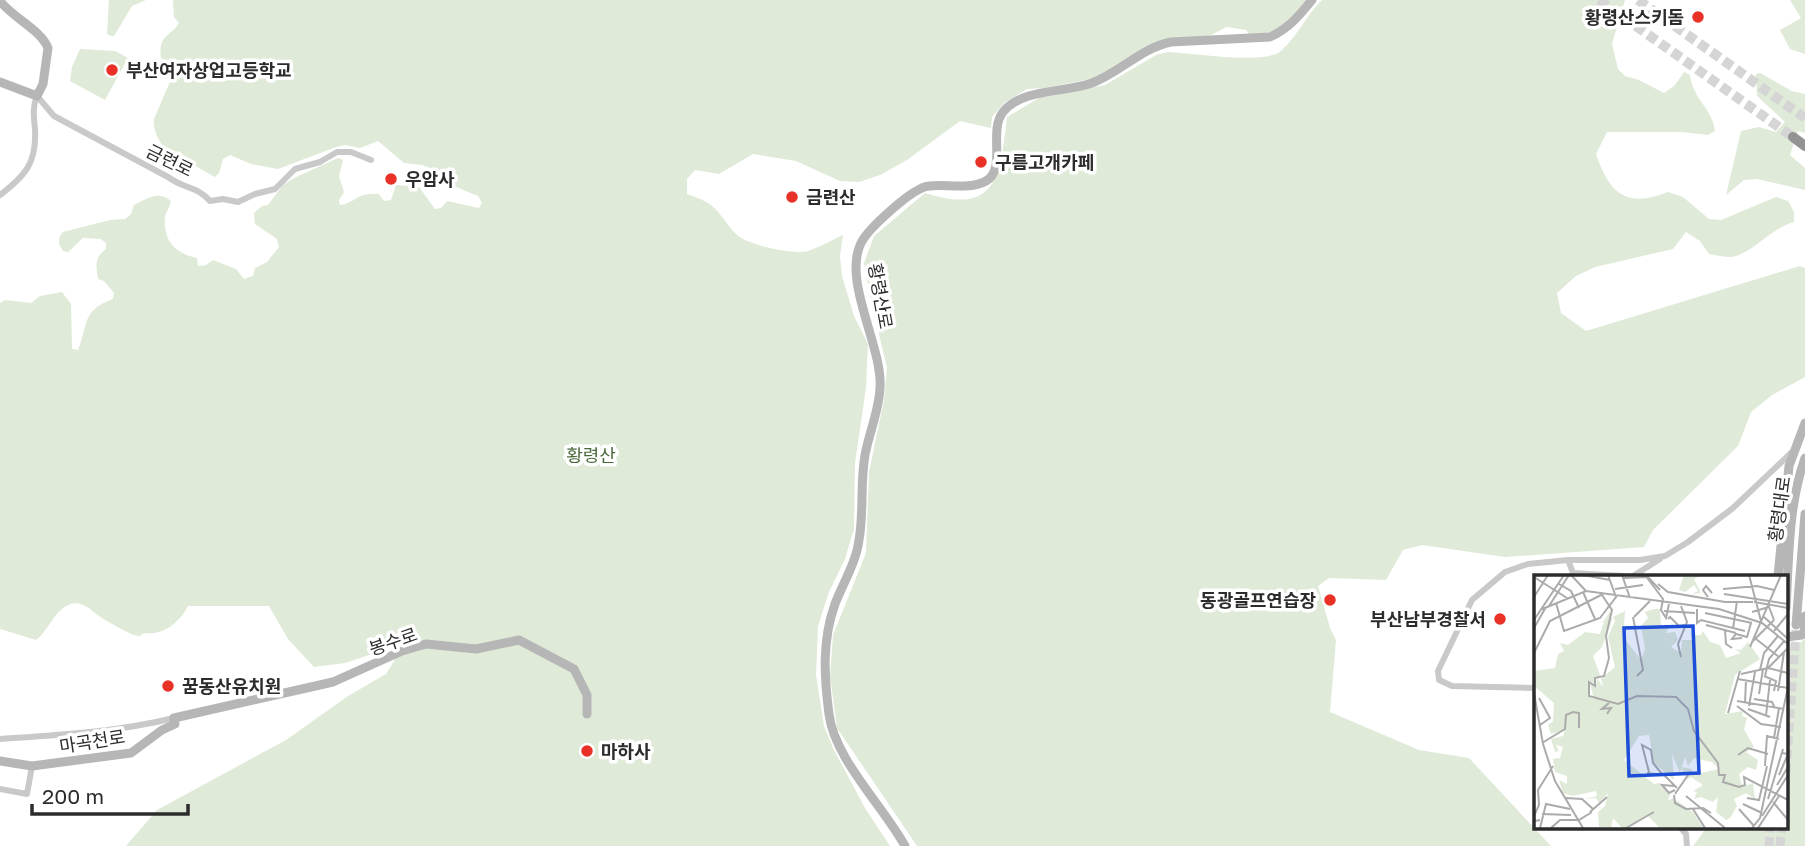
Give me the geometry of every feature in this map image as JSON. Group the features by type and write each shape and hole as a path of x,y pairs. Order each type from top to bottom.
{"highway":[{"path":"1793,137 1805,146"}],"street":[{"name":"황령산로","path":"905,846 832,730 824,661 828,629 860,539 865,456 880,392 880,372 857,274 861,243 914,191 926,186 985,182 994,175 997,127 1000,115 1008,106 1028,97 1091,83 1115,72 1159,44 1270,37 1283,32 1312,0"},
{"path":"0,1 9,13 41,37 48,48 43,85 33,104 35,135 32,162 27,172 0,195"},
{"name":"금련로","path":"0,82 37,96 54,116 180,186 200,189 210,201 223,199 238,202 275,189 295,169 320,162 337,152 351,152 371,160"},
{"path":"1778,575 1786,485 1794,451 1805,423"},
{"path":"1635,575 1733,508 1794,451"},
{"name":"황령대로","path":"1787,592 1792,510 1805,458"},
{"name":"황령대로","path":"1796,625 1805,514"},
{"path":"1534,688 1452,686 1440,682 1438,673 1467,608 1479,594 1514,567 1567,560 1640,560 1665,556"},
{"path":"1567,560 1573,573 1606,575"},
{"path":"1787,636 1802,635 1805,616"},
{"name":"봉수로","path":"174,718 333,682 402,651 426,644 476,649 519,640 574,669 587,695 587,714"},
{"path":"0,739 92,733 139,727 174,718"},
{"name":"마곡천로","path":"0,761 32,766 131,753 162,730 175,724 174,718"},
{"path":"0,789 27,794 32,766"},
{"path":"1682,828 1687,846"}],"green space":[{"path":"109,0 146,0 132,6 114,36 111,36 107,34"},
{"name":"황령산","path":"173,0 1308,0 1276,30 1249,34 1246,30 1227,27 1205,38 1161,41 1105,74 1091,79 1027,89 1004,103 992,117 991,128 960,121 907,160 880,175 859,182 840,181 796,161 753,154 719,174 695,170 687,179 687,194 711,205 736,234 750,242 801,252 843,235 840,256 842,276 854,316 868,344 866,388 855,463 854,529 818,626 816,675 824,726 834,750 865,808 890,846 126,846 157,810 286,740 348,696 386,674 405,643 345,663 314,667 288,639 269,606 188,606 170,627 140,636 111,624 86,606 77,603 58,613 36,640 0,629 0,303 5,300 31,303 40,296 62,292 71,304 72,349 78,350 91,313 113,299 114,293 104,281 98,279 97,262 106,249 106,243 101,239 83,238 68,252 61,248 60,237 63,232 125,219 131,214 134,205 157,196 171,201 165,225 172,245 182,253 197,258 198,266 213,260 236,269 244,279 253,276 255,268 267,262 279,247 277,239 255,224 254,213 262,206 268,205 282,186 294,178 338,158 343,160 339,176 344,192 339,200 340,205 371,194 379,194 384,201 391,200 396,185 419,187 435,209 441,208 447,201 479,208 482,203 478,196 451,185 439,171 404,163 378,141 360,148 345,145 336,147 278,169 251,164 230,155 223,159 215,177 171,154 155,132 154,119 175,70 161,58 163,41 179,23 174,17"},
{"path":"1322,0 1625,0 1612,44 1618,69 1625,76 1664,93 1674,86 1684,72 1690,75 1694,90 1711,116 1715,131 1708,135 1682,132 1607,132 1596,154 1607,179 1614,188 1631,198 1654,197 1668,192 1683,197 1709,219 1721,220 1776,197 1788,201 1794,212 1794,222 1777,230 1746,252 1731,257 1709,254 1700,241 1686,232 1673,249 1595,267 1576,276 1557,293 1561,313 1586,331 1800,266 1805,268 1805,377 1772,395 1751,412 1738,446 1653,530 1644,547 1505,557 1422,545 1403,550 1386,580 1329,578 1318,586 1336,640 1330,712 1419,750 1469,758 1551,846 917,846 837,728 830,676 833,635 866,553 869,472 884,400 887,368 864,263 874,236 925,193 949,199 968,199 981,195 991,186 997,173 1002,157 1007,117 1039,98 1105,85 1156,55 1168,52 1244,58 1272,55 1287,45"},
{"path":"1790,0 1805,0 1805,54 1790,49 1780,30 1801,18"},
{"path":"80,49 115,51 128,58 105,100 70,81 72,67"},
{"path":"1760,73 1792,91 1805,94 1805,133 1798,131 1790,155 1805,168 1805,190 1757,179 1744,180 1726,195 1741,131 1759,127 1776,132 1785,122 1757,96 1756,74"},
{"path":"1805,639 1805,846 1693,846 1706,828 1787,828 1787,653"}],"tunnel":[{"path":"1599,0 1793,137"},
{"path":"1638,0 1805,118"},
{"path":"1787,758 1796,630"},
{"path":"1769,846 1770,828"},
{"path":"1780,846 1782,828"}],"place":[{"name":"황령산스키돔","path":"1698,17"},
{"name":"부산여자상업고등학교","path":"112,70"},
{"name":"구름고개카페","path":"981,162"},
{"name":"우암사","path":"391,179"},
{"name":"금련산","path":"792,197"},
{"name":"동광골프연습장","path":"1330,600"},
{"name":"부산남부경찰서","path":"1500,619"},
{"name":"꿈동산유치원","path":"168,686"},
{"name":"마하사","path":"587,751"}]}
